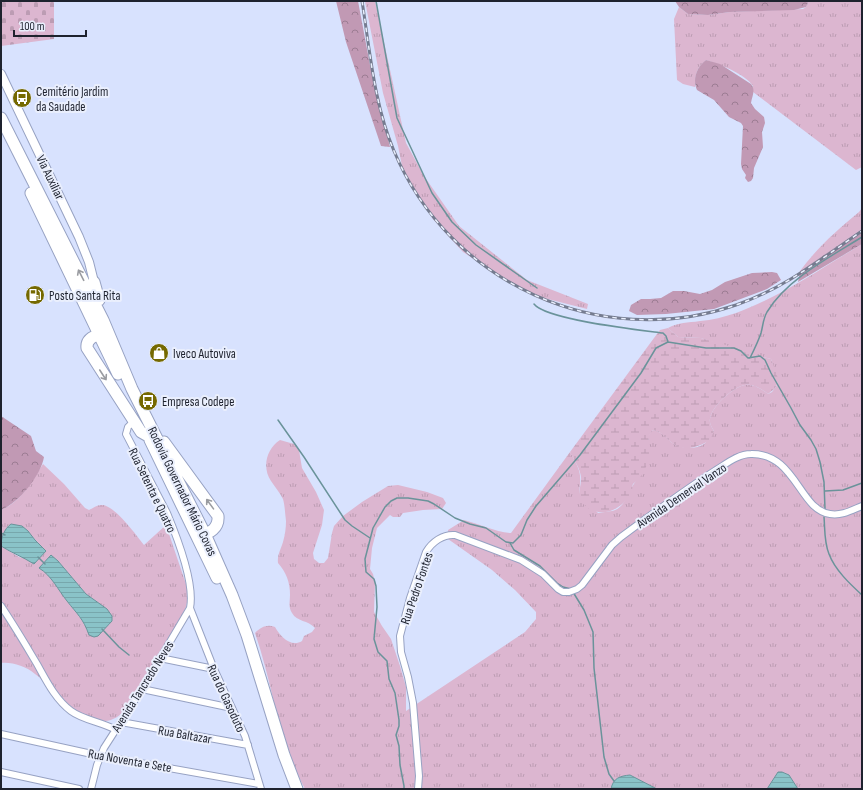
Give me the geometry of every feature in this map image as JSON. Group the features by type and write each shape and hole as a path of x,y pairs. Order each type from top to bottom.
{"highway":[{"name":"Rodovia Governador Mário Covas","path":"1,118 91,285 103,320 152,436 193,530 226,597 242,639 290,786"},
{"name":"Rodovia Governador Mário Covas","path":"1,129 99,334 205,534 232,595 247,635 284,755 297,789"},
{"path":"115,348 105,337 99,334 90,339 86,345 141,432 152,436 168,446 215,510 218,521 216,527 212,531 205,534 200,534 193,530"}],"street":[{"name":"Via Auxiliar","path":"1,74 79,237 90,267 91,285"},
{"name":"Rua Setenta e Quatro","path":"134,421 128,427 126,434 172,525 188,577 191,597 190,608"},
{"name":"Avenida Demerval Vanzo","path":"573,591 582,585 612,545 621,537 686,489 735,458 750,454 770,457 781,464 812,504 829,514 846,513 862,506"},
{"name":"Rua Pedro Fontes","path":"418,789 419,776 413,703 401,652 400,636 410,598 429,547 444,536 455,535 521,560 543,574 558,589 564,592 573,591"},
{"path":"1,606 14,624 53,692 60,700 72,712 105,724 116,730"},
{"name":"Avenida Tancredo Neves","path":"91,789 101,756 190,608"},
{"name":"Rua do Gasoduto","path":"190,608 214,669 248,745 260,786"},
{"path":"160,658 214,669"},
{"path":"142,689 232,708"},
{"name":"Rua Baltazar","path":"121,722 248,745"},
{"name":"Rua Noventa e Sete","path":"1,734 101,756 260,786"},
{"path":"1,772 79,789"}],"green space":[{"path":"1,1 54,1 54,39 1,46"},
{"path":"336,1 358,1 370,65 390,147 381,146 346,42"},
{"path":"365,1 375,1 406,143 424,176 459,226 527,280 588,304 587,309 536,296 497,274 463,252 433,219 403,171 398,146 383,93"},
{"path":"675,1 807,1 808,3 806,7 794,10 730,12 708,15 688,14 679,7"},
{"path":"807,1 862,1 862,167 856,170 753,92 753,86 738,73 706,60 697,72 695,87 683,84 677,80 674,19 679,7 688,14 708,15 730,12 803,9 808,3"},
{"path":"706,60 720,64 751,84 753,91 751,103 764,117 765,123 762,132 763,147 754,168 753,178 751,181 748,182 745,178 746,175 741,164 743,126 741,123 729,117 714,100 697,90 695,82 696,74 700,66"},
{"path":"862,208 862,229 800,271 820,247"},
{"path":"862,229 862,244 798,282 800,271"},
{"path":"862,244 862,789 798,789 789,775 782,772 778,773 767,789 657,789 630,775 619,777 612,784 611,789 305,789 288,751 255,633 264,627 272,626 275,627 286,640 298,643 302,641 304,636 312,632 315,628 297,618 292,613 288,582 278,563 286,529 285,507 283,499 268,476 266,465 271,448 275,444 280,440 294,444 299,450 302,468 316,492 324,510 322,525 313,553 314,559 319,563 324,563 328,558 334,526 343,516 388,486 398,485 427,492 443,498 446,503 442,509 403,513 400,517 393,517 390,515 377,528 372,548 370,569 375,583 374,612 391,639 400,666 406,687 406,711 525,632 536,619 536,612 515,590 492,570 448,539 448,530 464,520 493,530 511,533 570,452 576,463 580,476 579,493 598,513 617,509 624,502 638,479 649,440 647,437 653,430 661,433 678,446 692,448 700,446 707,441 714,431 710,422 711,414 718,403 729,393 745,385 751,385 768,394 772,392 778,384 771,359 753,356 701,338 678,337 668,328 680,324 709,320 736,313 769,299"},
{"path":"752,273 777,273 781,280 767,289 714,309 666,314 637,315 629,311 631,305 641,299 661,298 673,291 684,291 700,294 712,290 725,282"},
{"path":"668,328 678,337 701,338 736,348 753,356 771,359 777,374 778,382 773,390 768,394 751,385 745,385 729,393 718,403 711,414 710,422 714,431 710,440 696,447 681,447 671,442 661,433 653,430 648,437 650,454 647,465 642,475 633,484 632,492 627,500 615,509 608,512 594,511 587,507 580,499 580,474 570,452 660,330"},
{"path":"1,416 31,436 36,451 44,457 39,472 28,488 15,501 1,510"},
{"path":"43,464 64,484 85,508 89,510 101,505 112,509 144,545 166,525 189,593 186,607 181,618 126,710 108,721 97,720 89,717 68,705 31,671 14,664 1,663 1,546 34,564 46,551 28,532 8,526 1,539 1,510 14,502 20,496","holes":["58,561 86,594 107,609 110,624 89,635 80,616 45,571 40,568"]}],"shaded area":[{"path":"11,524 22,526 46,551 34,564 1,546 3,534 6,528"},
{"path":"51,555 58,561 86,594 107,609 112,616 112,621 98,636 94,637 89,635 80,616 51,579 39,568"},
{"path":"778,772 789,775 798,789 767,789"},
{"path":"630,775 657,789 611,789 615,780 623,776"}],"waterway":[{"path":"376,1 397,118 432,193 452,222 476,245 537,288"},
{"path":"750,358 760,336 767,312 786,289 797,279 823,261 862,237"},
{"path":"534,304 542,310 556,315 615,327 663,333 668,342"},
{"path":"404,789 400,765 399,746 396,735 399,720 395,693 389,679 387,661 378,652 374,639 377,607 376,586 374,579 366,572 365,559 373,528 385,507 391,501 397,498 428,501 455,518 486,528 506,542 513,543 521,535 527,520 536,506 580,455 641,373 656,348 668,342 706,348 734,348 741,351 748,358 760,356 765,360 800,425 816,449 824,482 825,509"},
{"path":"278,420 345,520 370,538"},
{"path":"825,491 843,490 862,483"},
{"path":"824,517 826,545 829,554 835,566 843,576 862,595"},
{"path":"1,533 5,535"},
{"path":"510,543 514,550 540,566 557,583 563,587 571,589"},
{"path":"38,557 45,564"},
{"path":"573,592 584,610 593,632 594,668 604,757 609,774 614,781"},
{"path":"102,629 129,655"}],"railway":[{"path":"362,1 377,96 387,133 394,151 419,197 452,237 491,270 535,295 583,312 633,319 685,317 736,305 770,291 817,262 862,231"}],"place":[{"name":"Cemitério Jardim da Saudade","path":"22,98"},
{"name":"Posto Santa Rita","path":"35,295"},
{"name":"Iveco Autoviva","path":"159,353"},
{"name":"Empresa Codepe","path":"148,401"}]}
